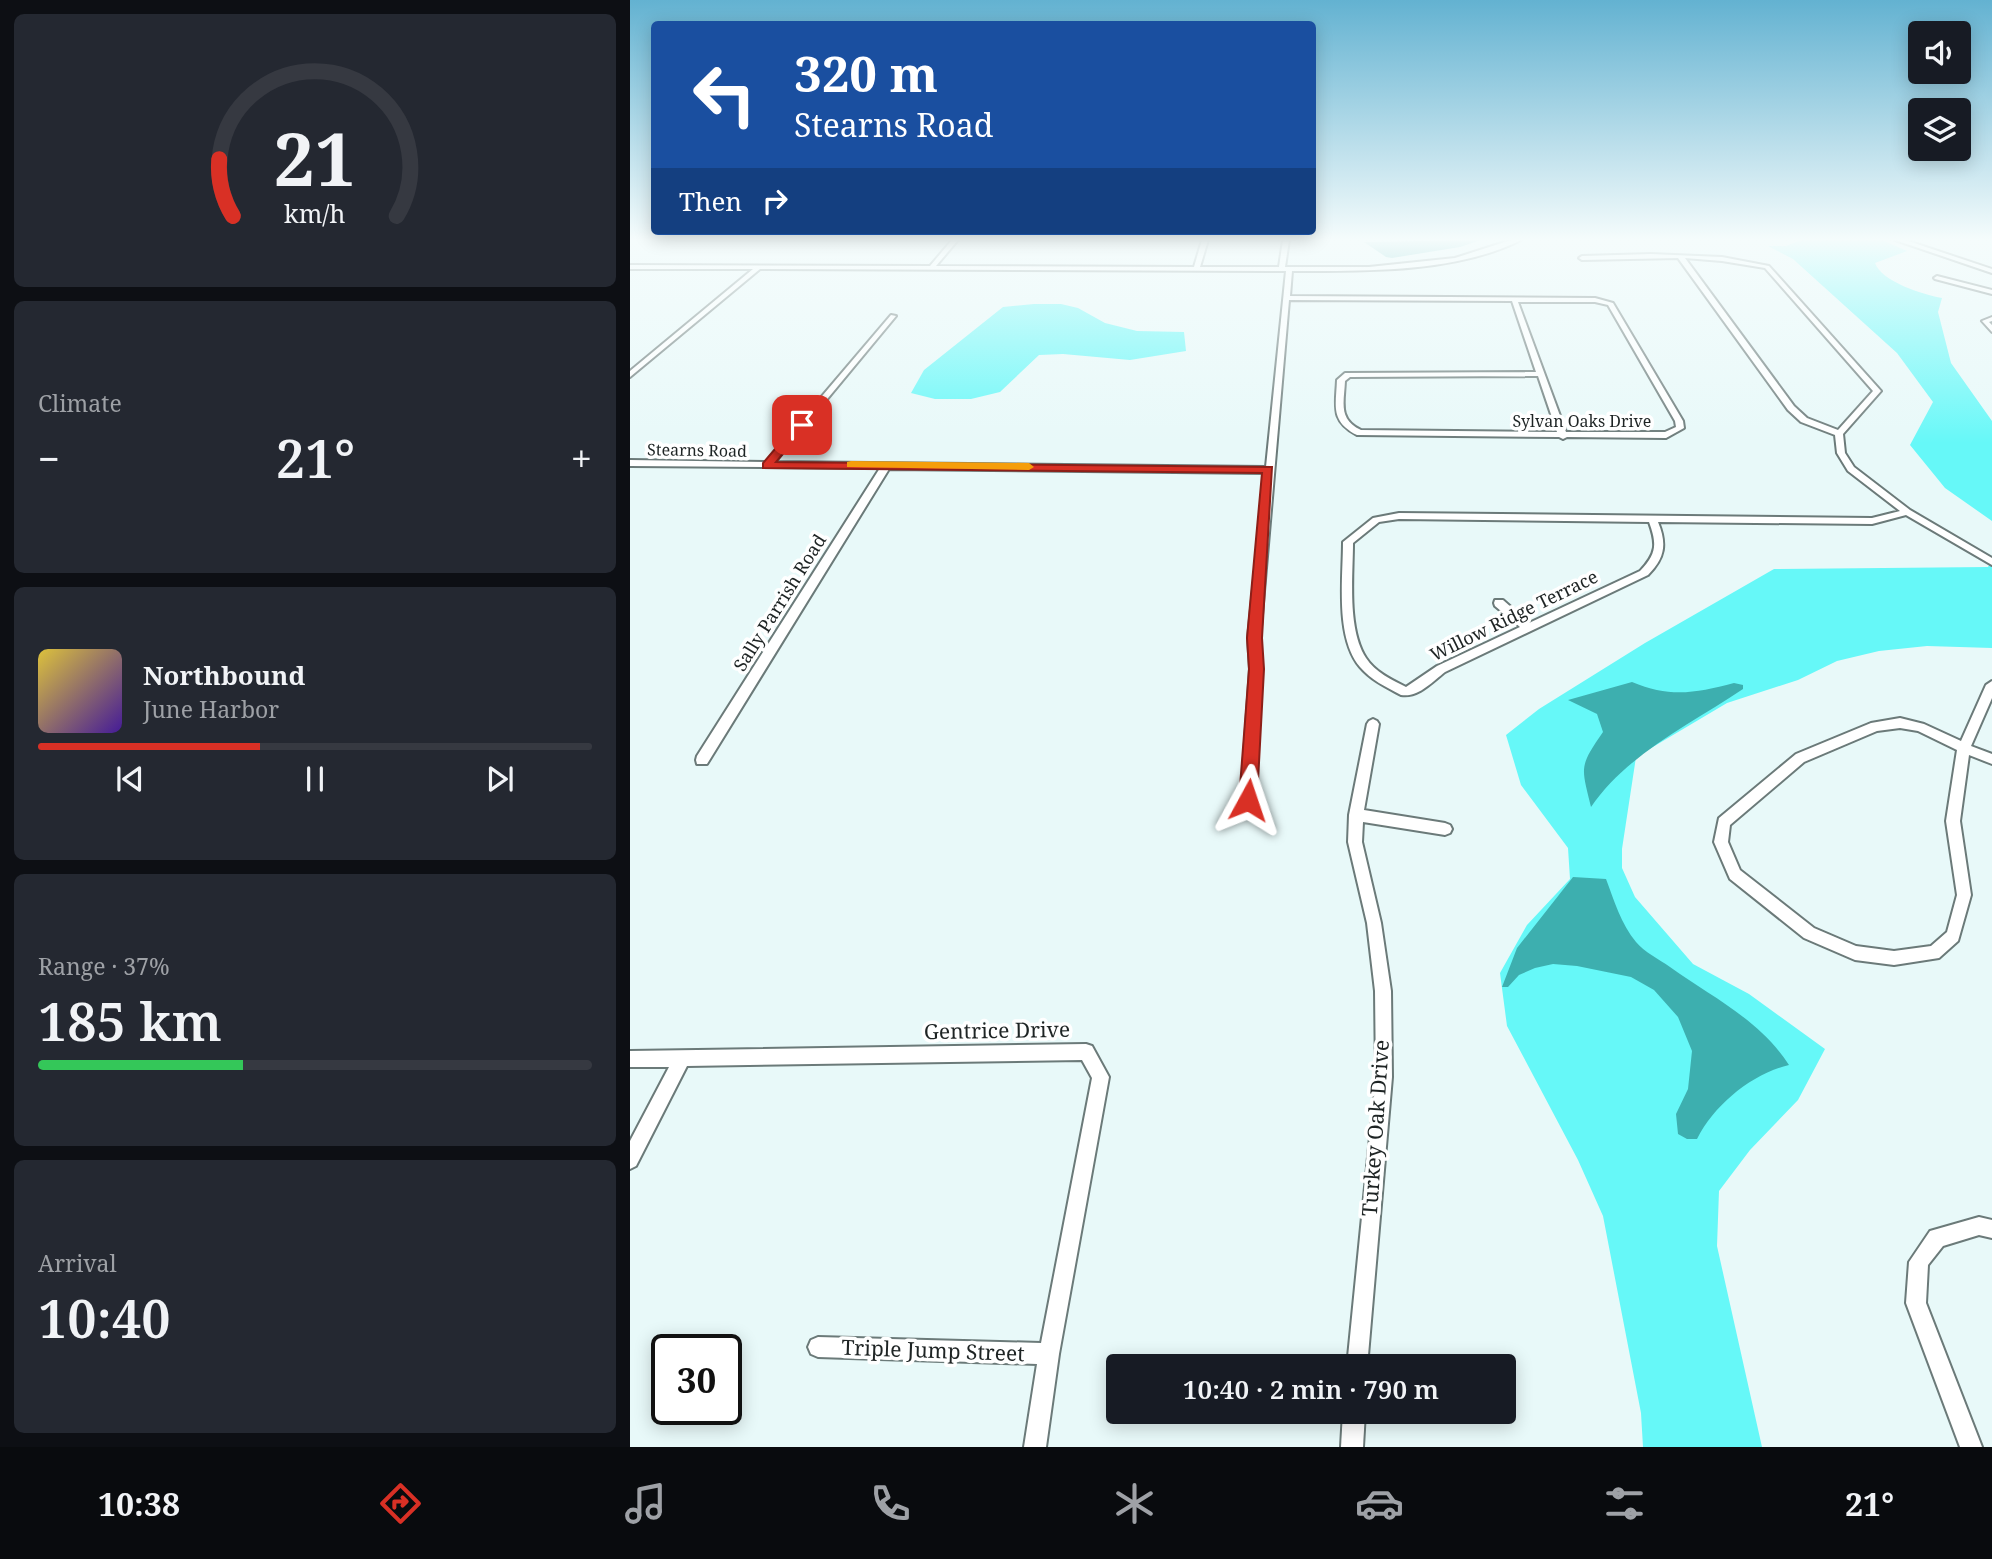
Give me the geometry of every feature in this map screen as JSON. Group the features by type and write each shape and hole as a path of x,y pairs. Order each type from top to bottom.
{"street":[{"path":"630,375 711,308"},
{"path":"1248,800 1256,669 1255,638 1284,308"},
{"path":"1517,308 1538,374 1563,436"},
{"name":"Sylvan Oaks Drive","path":"1538,374 1348,375 1341,380 1340,420 1346,428 1360,433 1666,435 1680,428 1679,421 1613,308"},
{"path":"1718,308 1791,408 1804,420 1839,434"},
{"path":"1804,308 1877,391 1839,434 1841,453 1852,469 1907,513 1992,562"},
{"path":"767,466 893,316"},
{"path":"1992,319 1985,321 1992,330"},
{"name":"Stearns Road","path":"630,463 1268,470"},
{"name":"Sally Parrish Road","path":"702,760 887,465"},
{"name":"Willow Ridge Terrace","path":"1651,518 1659,536 1661,552 1656,562 1644,573 1441,669 1412,691 1405,692 1378,677 1361,660 1353,641 1348,542 1376,520 1399,516 1651,518 1872,521 1907,513"},
{"path":"1499,603 1528,628"},
{"path":"1992,685 1964,748 1953,821 1964,895 1953,936 1934,953 1894,958 1855,953 1809,933 1735,874 1721,842 1724,822 1800,758 1875,726 1900,723 1920,727 1964,748 1992,759"},
{"name":"Turkey Oak Drive","path":"1358,1354 1384,1077 1383,991 1374,923 1355,842 1356,815 1373,724"},
{"path":"1356,815 1445,829"},
{"name":"Gentrice Drive","path":"630,1059 1086,1052 1101,1077 1049,1354 1035,1447"},
{"path":"630,1160 682,1058"},
{"path":"1971,1447 1916,1304 1919,1262 1937,1237 1979,1226 1992,1229"},
{"name":"Triple Jump Street","path":"818,1347 1049,1354"},
{"path":"1352,1447 1353,1424"}],"shaded area":[{"path":"1002,308 1076,308 1105,323 1137,331 1184,332 1186,351 1130,360 1063,354 1039,355 1000,392 971,399 935,399 911,393 924,370"},
{"path":"1847,308 1939,308 1938,312 1951,363 1992,421 1992,521 1945,488 1910,445 1933,402 1897,353"},
{"path":"1992,560 1992,648 1927,646 1879,651 1837,661 1798,680 1727,703 1636,757 1622,849 1622,868 1635,897 1693,964 1749,994 1825,1049 1798,1100 1750,1150 1719,1191 1717,1246 1762,1447 1643,1447 1641,1413 1603,1216 1578,1160 1507,1026 1500,973 1527,925 1570,879 1568,848 1521,785 1506,735 1539,709 1645,643 1774,569 1988,567"},
{"path":"1632,682 1671,692 1695,691 1734,683 1743,685 1743,689 1641,756 1606,788 1591,807 1584,767 1603,732 1597,714 1568,700"},
{"path":"1573,877 1606,879 1622,920 1639,946 1750,1022 1789,1065 1762,1075 1736,1092 1714,1114 1697,1139 1687,1139 1678,1134 1676,1114 1688,1089 1692,1051 1678,1017 1654,990 1631,977 1553,964 1519,975 1508,987 1502,987 1517,948"}],"slow traffic":[{"path":"851,465 1029,467"}],"route":[{"path":"802,425 767,466 1268,470 1255,638 1257,649 1248,800"}]}
